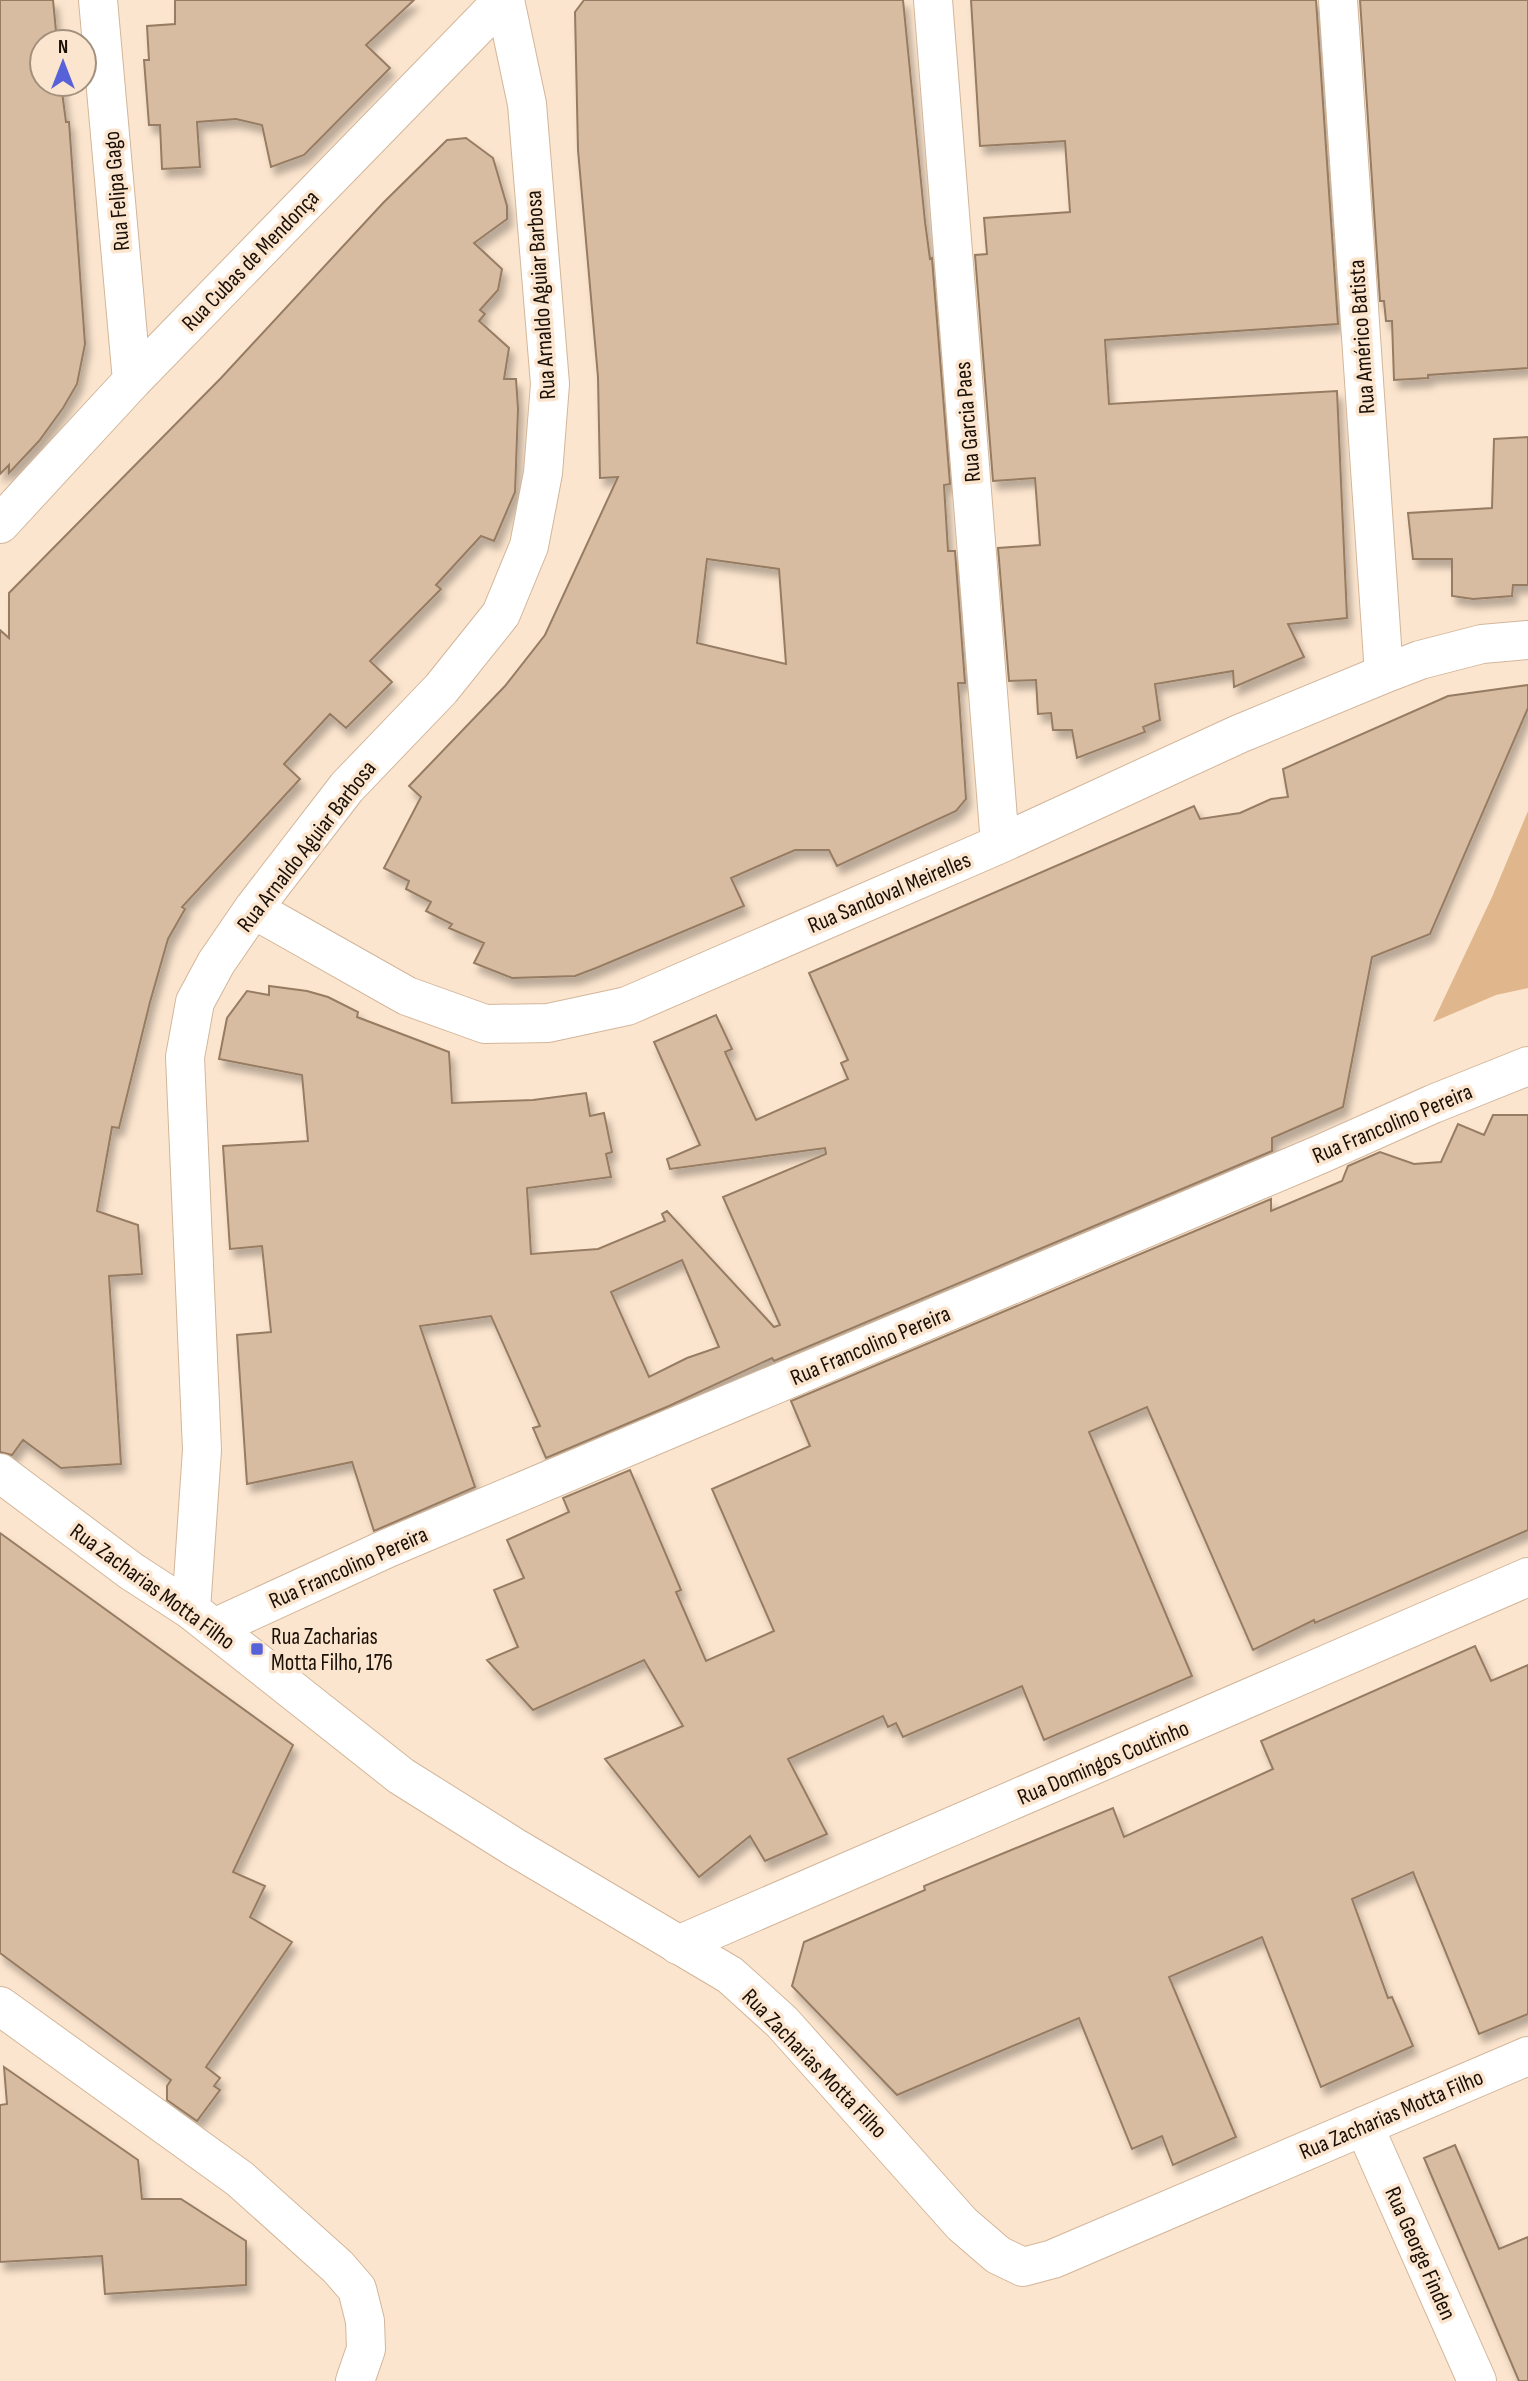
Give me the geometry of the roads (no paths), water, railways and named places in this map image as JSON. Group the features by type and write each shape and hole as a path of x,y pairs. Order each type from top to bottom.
{"street":[{"name":"Rua Felipa Gago","path":"99,0 132,381"},
{"name":"Rua Cubas de Mendonça","path":"0,524 132,381 504,0"},
{"name":"Rua Arnaldo Aguiar Barbosa","path":"203,1619 202,1450 185,1057 195,1002 216,963 253,909 348,787 441,689 501,614 529,545 543,473 550,384 527,104 504,0"},
{"name":"Rua Garcia Paes","path":"933,0 1000,844"},
{"name":"Rua Américo Batista","path":"1338,0 1384,674"},
{"name":"Rua Sandoval Meirelles","path":"253,909 407,996 485,1024 548,1023 627,1006 1000,844 1239,734 1384,674 1420,660 1482,644 1528,640"},
{"name":"Rua Francolino Pereira","path":"203,1619 388,1548 1528,1066"},
{"name":"Rua Zacharias Motta Filho","path":"0,1473 131,1571 203,1619 401,1776 730,1975 782,2022 962,2224 998,2255 1023,2267 1053,2259 1528,2056"},
{"name":"Rua Domingos Coutinho","path":"678,1945 1528,1577"},
{"path":"0,2006 240,2179 338,2267 357,2289 365,2321 360,2365"},
{"name":"Rua George Finden","path":"1364,2126 1477,2381"}],"place":[{"name":"Rua Zacharias Motta Filho, 176","path":"257,1649"}]}
